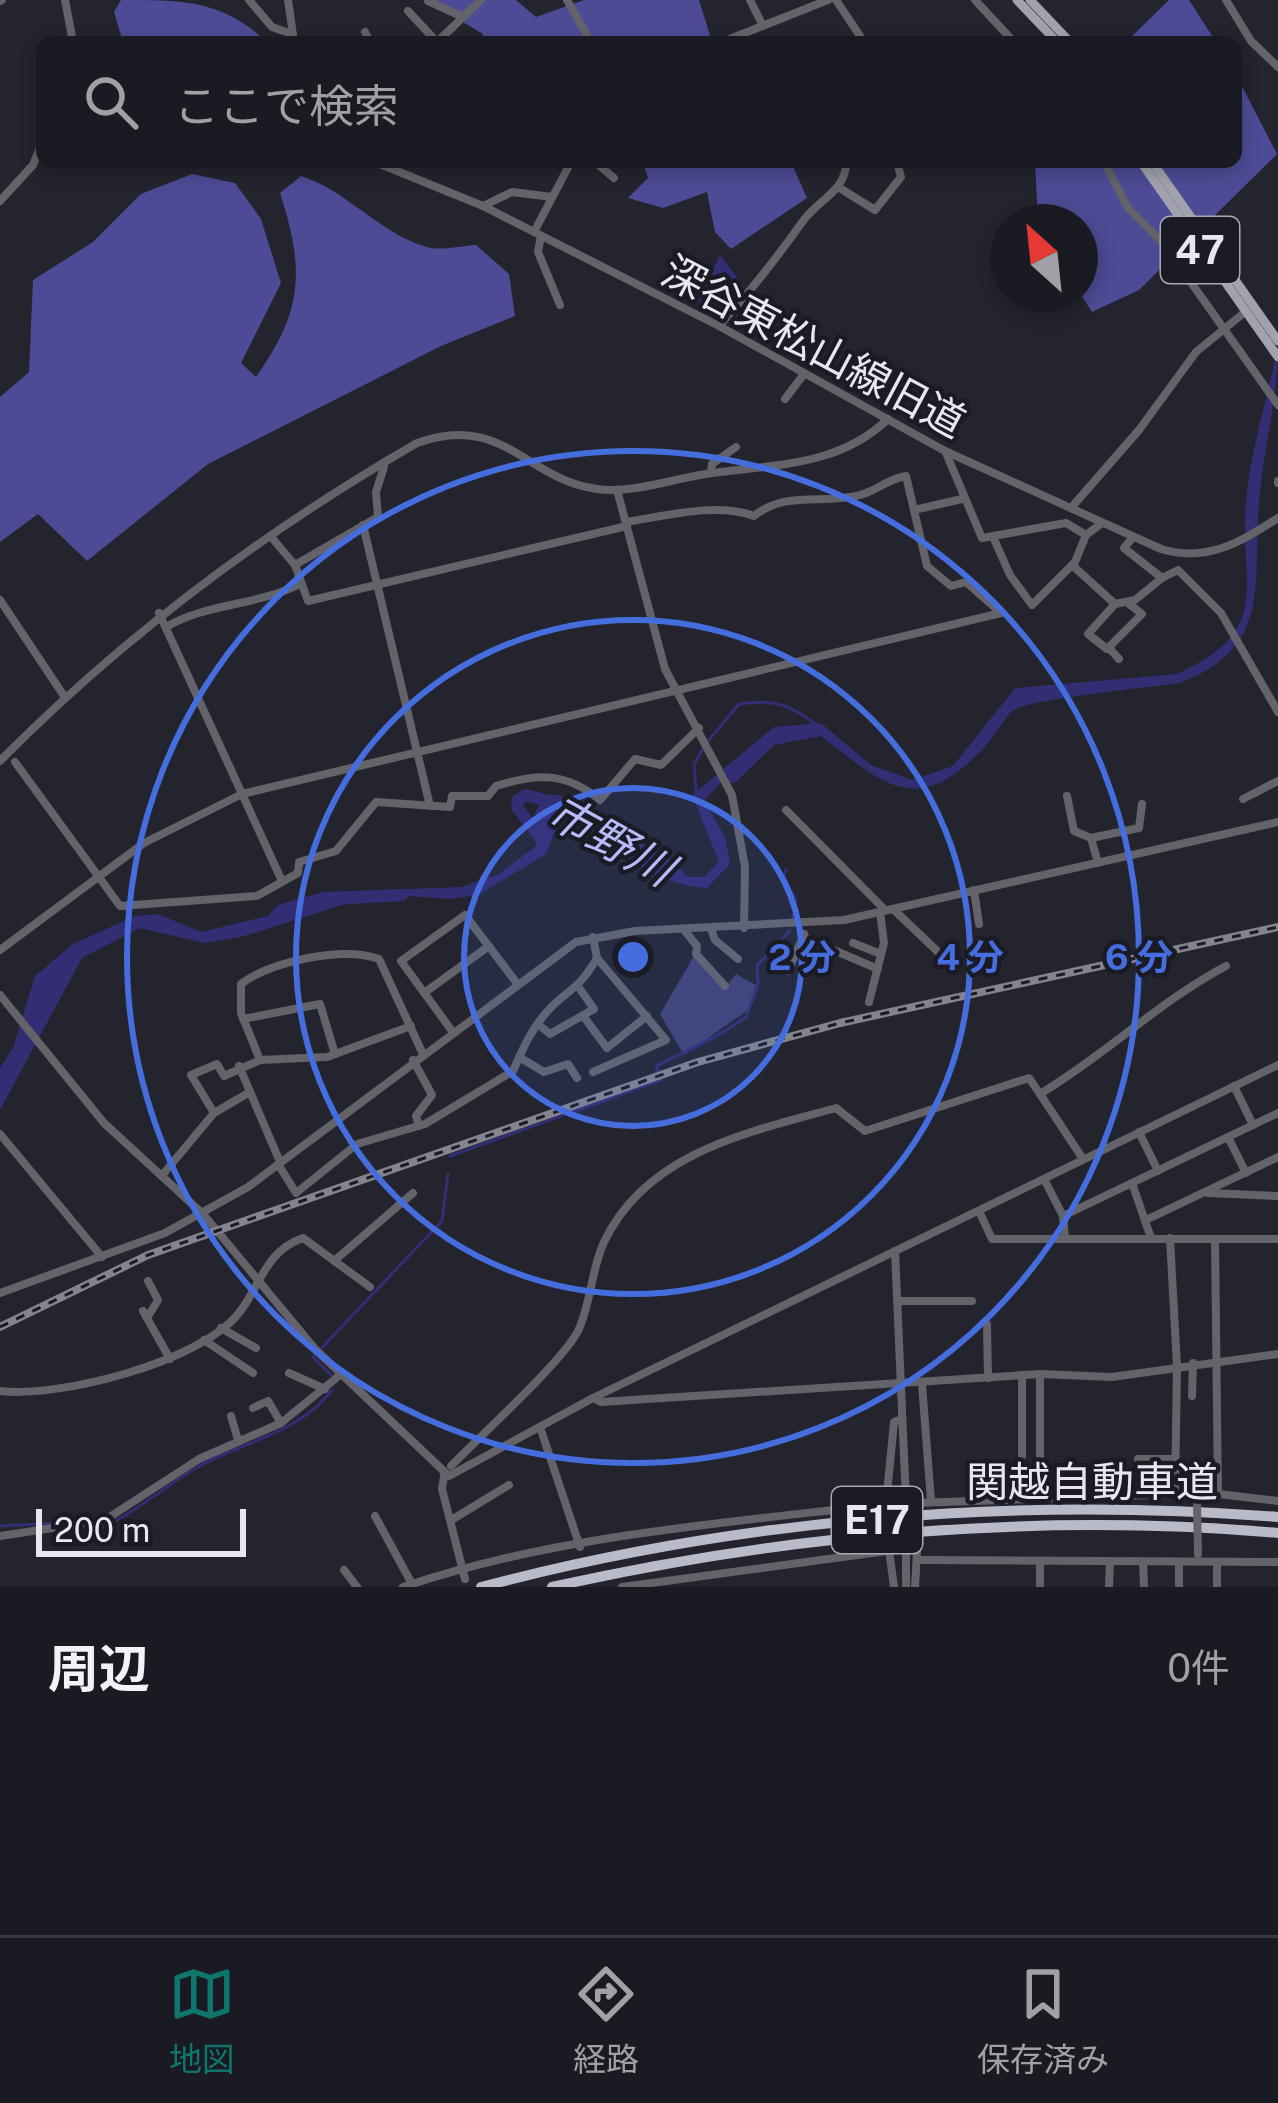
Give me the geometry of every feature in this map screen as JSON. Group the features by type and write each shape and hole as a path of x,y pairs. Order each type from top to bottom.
{"highway":[{"name":"関越自動車道","path":"481,1587 650,1550 866,1521 1061,1510 1278,1517"},
{"name":"関越自動車道","path":"552,1587 695,1559 888,1534 1126,1526 1278,1533"}],"main road":[{"path":"1017,0 1051,36"},
{"path":"1030,0 1064,36"},
{"name":"47","path":"1140,168 1245,312 1278,341"},
{"name":"47","path":"1156,168 1278,357"}],"street":[{"path":"65,0 72,36"},
{"path":"249,0 260,18 290,36"},
{"path":"288,0 293,36"},
{"path":"443,36 481,0"},
{"path":"750,0 763,26"},
{"path":"737,36 800,5 832,0 859,36"},
{"path":"975,0 1008,36"},
{"path":"1226,0 1251,41 1278,67"},
{"path":"428,1 463,17"},
{"path":"571,2 588,36"},
{"path":"408,11 431,36"},
{"path":"365,32 367,36"},
{"path":"0,201 36,157"},
{"name":"深谷東松山線旧道","path":"390,168 483,206 719,326 945,451 1133,537 1193,555 1232,546 1276,519"},
{"path":"560,305 538,252 537,234 568,168"},
{"path":"603,168 614,178"},
{"path":"719,326 781,258 805,218 838,187 844,168"},
{"path":"838,187 874,209 902,177 899,168"},
{"path":"1107,168 1128,208 1163,243 1221,331 1278,405"},
{"path":"483,206 512,192 552,197"},
{"path":"1066,523 1072,509 1196,352 1245,312"},
{"path":"785,398 804,374"},
{"path":"0,760 64,695 159,614 384,464 430,439 469,434 501,440 575,482 617,490 805,463 858,442 888,419"},
{"path":"711,473 712,464 736,447"},
{"path":"945,451 978,535 994,539 1066,523 1086,535"},
{"path":"295,565 379,517 376,492 384,464"},
{"path":"0,950 97,876 176,824 242,794 1001,613 966,582 951,586 927,566 906,476 887,479 861,496 802,497 754,516 737,510 706,511 627,524 308,601 295,565 272,538"},
{"path":"617,490 652,629 676,692 732,794 745,867 744,928"},
{"path":"914,510 962,499"},
{"path":"994,539 1010,575 1032,605 1072,565 1086,535 1102,523"},
{"path":"363,525 430,806"},
{"path":"1133,537 1124,548 1162,578"},
{"path":"1129,604 1193,555"},
{"path":"1072,565 1115,604 1129,604 1142,614 1110,649"},
{"path":"1178,570 1226,623 1278,712"},
{"path":"166,628 184,617 259,602 300,584"},
{"path":"0,600 64,695"},
{"path":"1115,604 1088,634 1119,659"},
{"path":"159,614 282,881"},
{"path":"15,762 120,906 257,896 298,873 299,862 336,851 376,802 450,807 452,796 474,800 488,796 496,786 548,774 580,785 600,800 635,759 661,765 699,728"},
{"path":"1243,799 1278,781"},
{"path":"1067,796 1074,831 1091,838 1139,828 1142,804"},
{"path":"786,810 886,910 955,968"},
{"path":"0,1293 203,1214 279,1163 559,950 592,937 806,925 1278,822"},
{"path":"1091,838 1098,863"},
{"path":"974,890 979,924"},
{"path":"869,1002 886,910"},
{"path":"452,1030 401,961 465,915 517,982"},
{"path":"788,971 806,925"},
{"path":"711,929 715,940 738,959"},
{"path":"684,930 697,946 696,954 725,986"},
{"path":"592,937 597,958 666,1040 593,1072"},
{"path":"803,937 878,969"},
{"path":"853,943 881,954"},
{"path":"424,993 489,946"},
{"path":"260,1060 243,1018 241,984 261,969 359,952 379,959 422,1052"},
{"path":"239,1066 296,1193 357,1144 419,1126 513,1071 517,1052 538,1024 580,989 597,958"},
{"path":"1040,1094 1102,1056 1187,989 1226,966"},
{"path":"538,1024 550,1034 594,1009 580,989"},
{"path":"0,995 104,1123 164,1173 317,1352 444,1475"},
{"path":"243,1018 320,1004 335,1054"},
{"path":"584,1017 607,1048 647,1016"},
{"path":"214,1113 191,1075 218,1064 224,1076 260,1060 335,1054 411,1026"},
{"path":"519,1057 544,1072 583,1063"},
{"path":"413,1060 432,1095 416,1116 419,1126"},
{"path":"568,1064 577,1078"},
{"path":"444,1475 593,1397 1278,1065"},
{"path":"451,1466 577,1332 603,1244 622,1210 636,1193 692,1154 741,1134 836,1108 865,1131 1029,1078 1083,1160"},
{"path":"1234,1086 1253,1125"},
{"path":"164,1173 214,1113 250,1092"},
{"path":"1063,1216 1278,1113"},
{"path":"1139,1132 1158,1171"},
{"path":"0,1134 102,1257"},
{"path":"1228,1137 1246,1173"},
{"path":"1148,1219 1278,1157"},
{"path":"1044,1179 1063,1216 1065,1238"},
{"path":"1132,1183 1151,1238"},
{"path":"334,1261 413,1193"},
{"path":"1206,1193 1278,1196"},
{"path":"980,1211 992,1239 1278,1239"},
{"path":"0,1391 64,1391 170,1358 204,1340 243,1309 255,1280 289,1243 303,1238 370,1287"},
{"path":"1170,1238 1177,1366 1175,1494"},
{"path":"1215,1238 1218,1494"},
{"path":"895,1251 910,1587"},
{"path":"148,1281 158,1300 145,1315 170,1358"},
{"path":"897,1301 972,1301"},
{"path":"987,1324 988,1378"},
{"path":"221,1328 256,1348"},
{"path":"204,1340 253,1373"},
{"path":"593,1397 601,1402 1040,1374 1112,1377 1278,1354"},
{"path":"1192,1396 1193,1363"},
{"path":"289,1373 325,1389"},
{"path":"1040,1374 1040,1496"},
{"path":"0,1536 105,1520 199,1459 281,1423 340,1375"},
{"path":"1022,1376 1022,1456"},
{"path":"922,1384 931,1502"},
{"path":"254,1408 268,1401 281,1423"},
{"path":"231,1416 238,1440"},
{"path":"886,1504 895,1422 902,1419"},
{"path":"540,1427 580,1547"},
{"path":"1138,1459 1175,1459"},
{"path":"444,1475 442,1489 465,1573"},
{"path":"453,1519 509,1485"},
{"path":"375,1516 408,1586 580,1547 886,1504 1175,1494 1278,1501"},
{"path":"1196,1498 1197,1558"},
{"path":"622,1587 914,1549 917,1560 910,1587"},
{"path":"889,1550 894,1587"},
{"path":"917,1560 1278,1562"},
{"path":"1040,1561 1040,1587"},
{"path":"1109,1587 1110,1562"},
{"path":"1143,1562 1144,1585"},
{"path":"1179,1562 1179,1587"},
{"path":"1217,1562 1217,1587"},
{"path":"344,1570 357,1587"}],"shaded area":[{"path":"121,0 201,5 234,18 260,36 121,36 114,12"},
{"path":"426,0 516,0 536,17 584,0 699,0 710,36 482,36"},
{"path":"1169,0 1189,0 1212,36 1132,36"},
{"path":"1242,87 1277,154 1139,290 1098,309 1098,204 1037,204 1035,168 1242,168"},
{"path":"645,168 794,168 807,198 731,249 715,232 707,192 663,208 628,198 648,178"},
{"path":"192,174 235,183 261,219 281,283 241,363 256,377 291,310 296,268 280,193 301,176 410,241 438,249 476,245 509,274 515,316 441,346 208,464 87,561 38,514 0,542 0,397 29,372 33,280 93,242 141,194"},
{"path":"694,956 725,988 736,974 756,985 748,1010 684,1055 660,1014"}],"water":[{"path":"720,255 745,288 720,317 691,298 707,283"},
{"path":"1278,346 1260,492 1253,606 1246,629 1211,667 1180,683 1014,710 961,769 921,788 884,781 821,736 774,745 735,783 721,782 704,801 725,837 730,864 707,888 650,871 561,813 546,854 478,895 450,899 377,894 241,937 204,943 140,928 82,958 0,1110 0,1068 13,1048 35,976 73,944 135,916 158,914 201,932 268,916 278,905 323,892 462,887 499,874 536,846 535,812 546,795 559,795 668,858 688,877 704,877 719,862 692,795 774,727 821,723 871,765 912,780 953,766 1015,688 1177,674 1208,657 1228,640 1246,603 1248,483"}],"waterway":[{"path":"708,741 739,704 781,705 817,725"},
{"path":"696,790 694,764 703,749"},
{"name":"市野川","path":"541,839 517,807 518,800 526,795 560,804"},
{"path":"786,869 784,877 796,900 793,918"},
{"name":"市野川","path":"351,898 402,895"},
{"path":"450,1156 661,1080 656,1066 746,1017 758,985 757,965 790,931"},
{"path":"331,1375 313,1357 442,1221 448,1174"},
{"path":"91,1531 132,1511 196,1468 286,1427 332,1390"},
{"path":"0,1526 56,1523"}],"railway":[{"path":"0,1327 148,1255 698,1062 840,1023 1278,927"}]}
